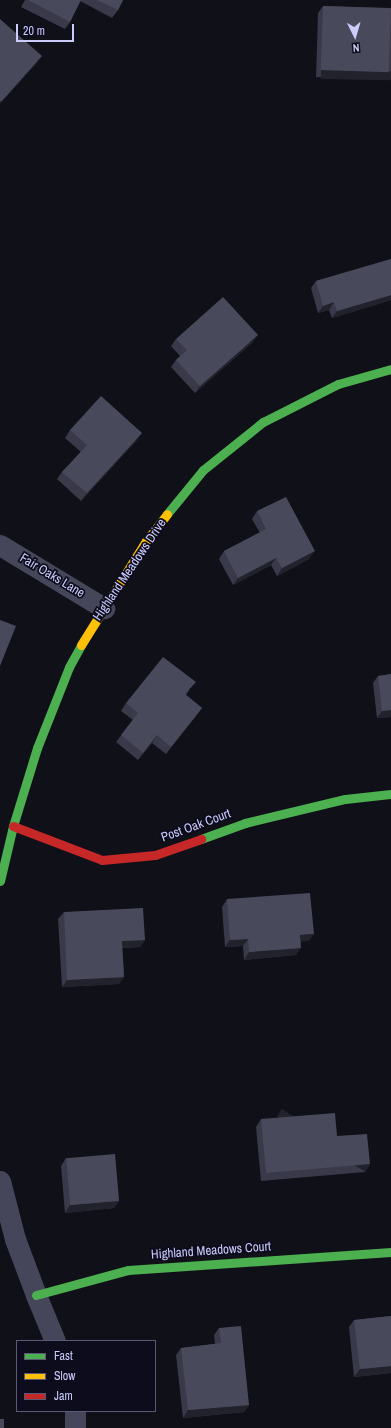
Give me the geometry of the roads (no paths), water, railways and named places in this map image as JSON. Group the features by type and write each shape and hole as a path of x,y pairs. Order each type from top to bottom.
{"street":[{"name":"Highland Meadows Drive","path":"0,881 13,826 51,711 73,661 146,541 204,470 263,422 338,384 391,369"},
{"name":"Fair Oaks Lane","path":"0,545 104,608"},
{"name":"Post Oak Court","path":"13,826 102,860 155,855 245,823 345,798 391,794"},
{"path":"0,1181 15,1238 55,1340"},
{"name":"Highland Meadows Court","path":"36,1295 128,1270 391,1252"},
{"path":"75,1412 75,1428"}]}
